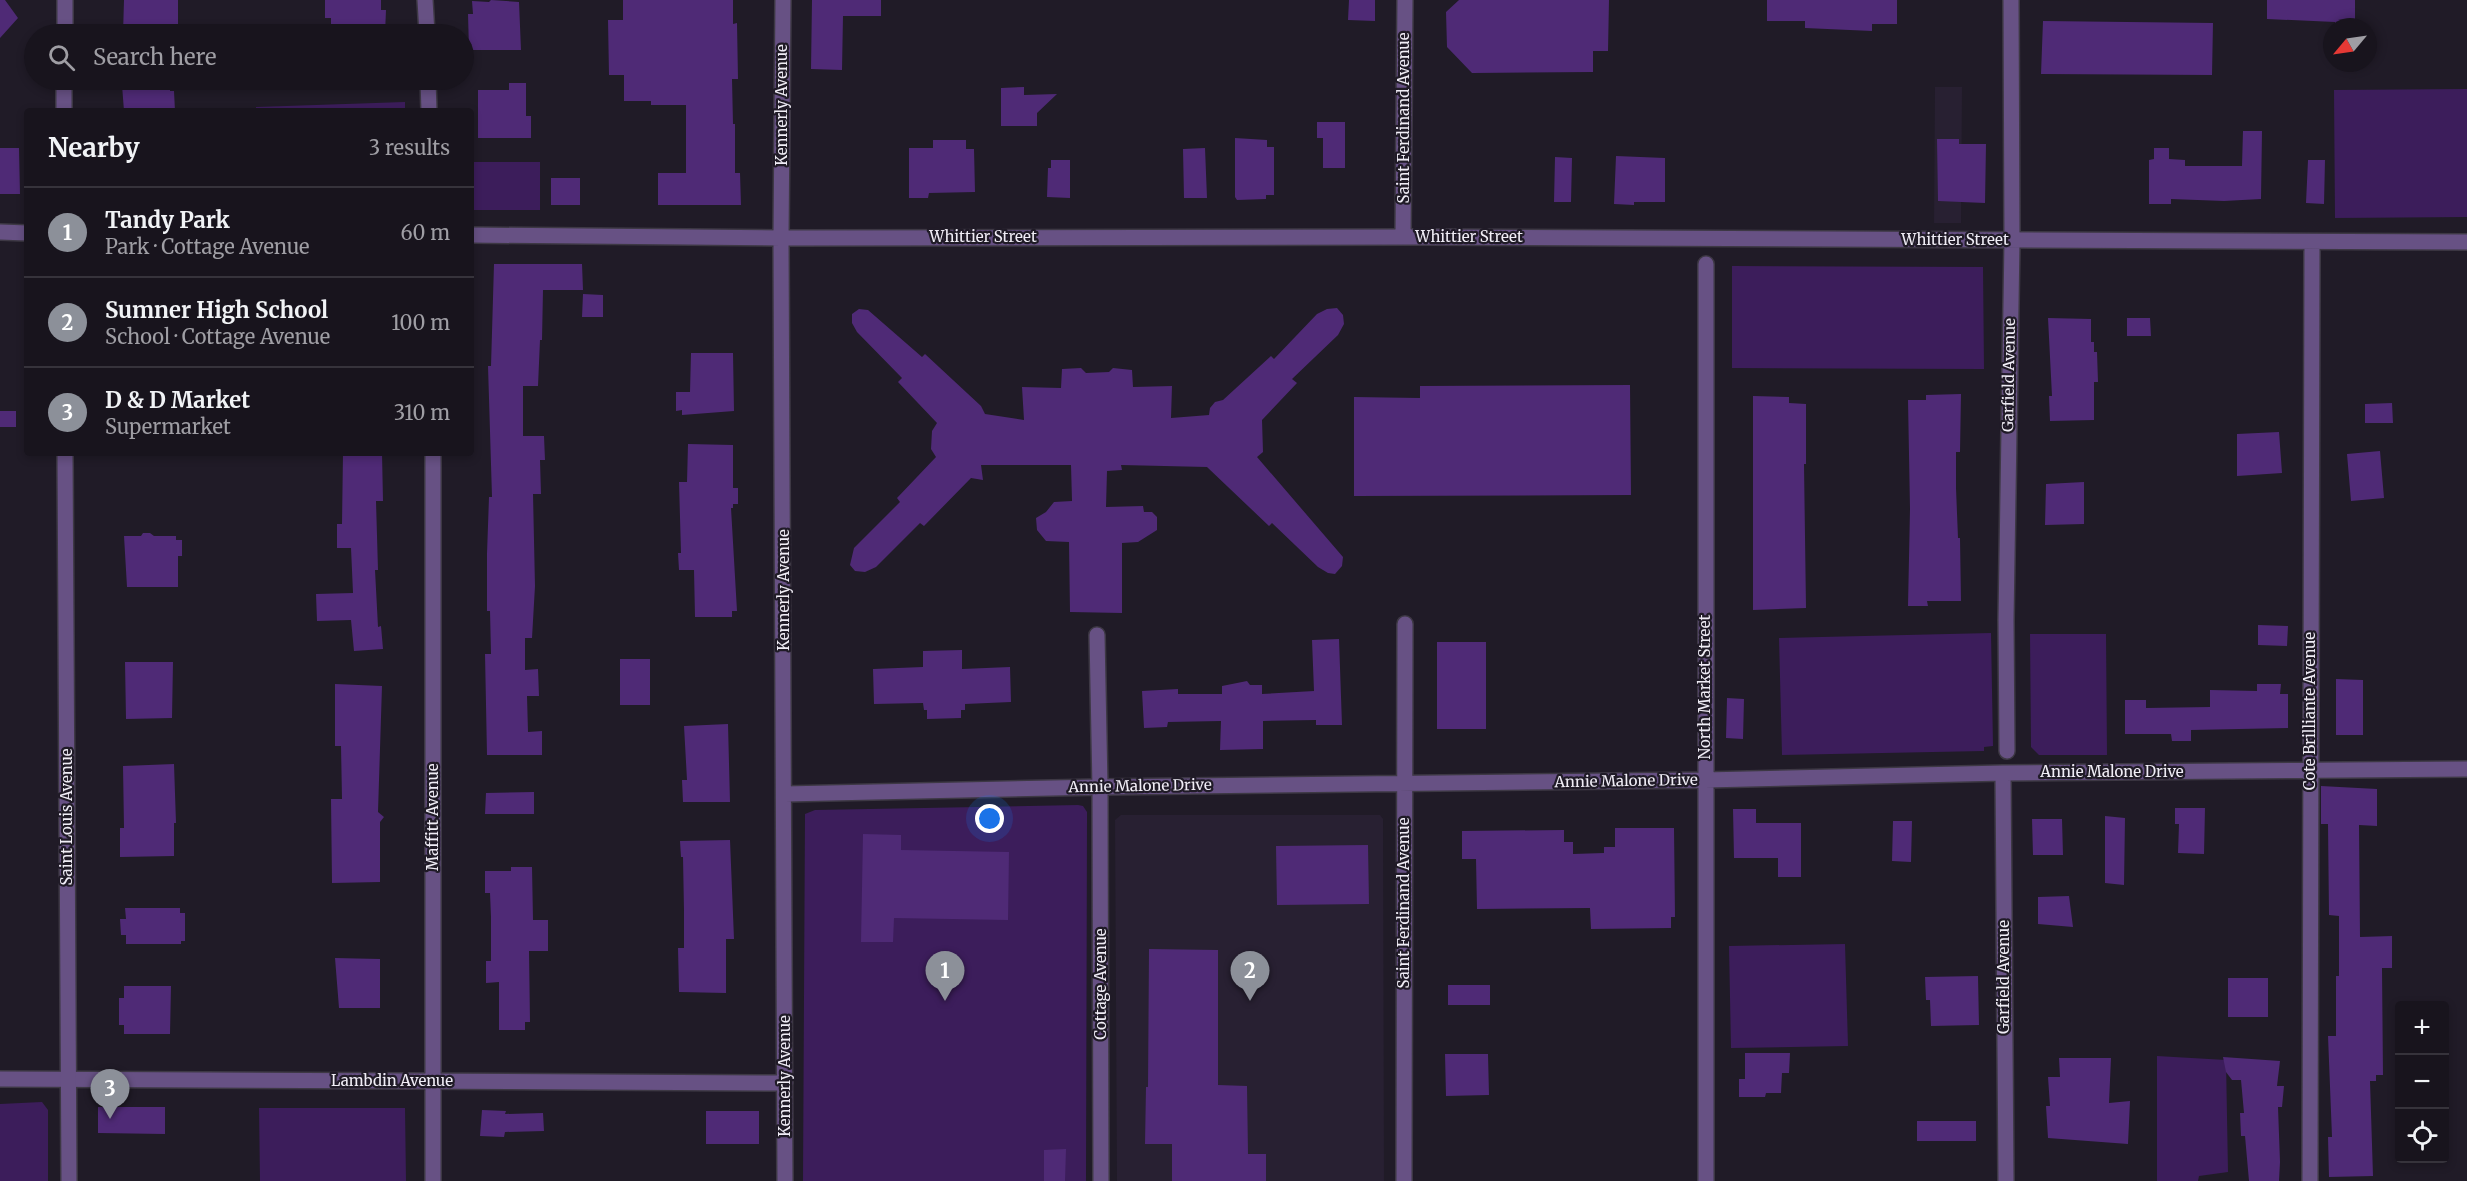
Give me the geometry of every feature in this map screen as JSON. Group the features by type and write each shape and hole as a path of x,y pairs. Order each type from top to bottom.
{"street":[{"path":"65,0 65,24"},
{"path":"425,0 426,24"},
{"name":"Kennerly Avenue","path":"783,0 785,1181"},
{"name":"Saint Ferdinand Avenue","path":"1403,237 1405,0"},
{"name":"Garfield Avenue","path":"2007,751 2006,620 2012,241 2011,0"},
{"path":"64,90 64,108"},
{"path":"428,90 429,108"},
{"path":"0,232 24,232"},
{"name":"Whittier Street","path":"474,235 782,238 1403,237 2467,242"},
{"name":"Cote Brilliante Avenue","path":"2310,1181 2309,771 2312,242"},
{"name":"North Market Street","path":"1706,264 1706,1181"},
{"name":"Saint Louis Avenue","path":"65,456 69,1181"},
{"name":"Maffitt Avenue","path":"433,456 433,1181"},
{"name":"Saint Ferdinand Avenue","path":"1404,1181 1405,624"},
{"name":"Cottage Avenue","path":"1097,635 1100,787 1101,1181"},
{"name":"Annie Malone Drive","path":"785,794 1100,787 1705,780 2003,773 2467,769"},
{"name":"Garfield Avenue","path":"2003,773 2006,1181"},
{"name":"Lambdin Avenue","path":"0,1078 785,1083"}],"shaded area":[{"path":"1935,87 1962,87 1961,223 1934,223"},
{"path":"2467,89 2467,217 2335,218 2334,90"},
{"path":"405,102 405,108 256,107"},
{"path":"474,162 540,162 540,210 474,210"},
{"path":"1732,266 1983,267 1984,369 1732,368"},
{"path":"1991,633 1993,746 1984,747 1984,751 1782,755 1779,638"},
{"path":"2030,634 2106,634 2107,755 2039,755 2031,747"},
{"path":"1083,806 1087,812 1086,1181 803,1181 805,814 815,810"},
{"path":"1121,815 1380,815 1383,819 1384,1181 1117,1181 1115,820"},
{"path":"1845,944 1848,1046 1731,1048 1729,946"},
{"path":"2157,1056 2226,1060 2228,1172 2199,1176 2198,1181 2157,1181"},
{"path":"42,1102 48,1110 48,1181 0,1181 0,1104"},
{"path":"259,1108 405,1108 406,1181 260,1181"}],"building":[{"path":"0,0 5,0 18,18 0,38"},
{"path":"124,0 178,0 178,24 123,24"},
{"path":"325,0 381,0 381,10 386,10 385,24 331,24 331,18 325,18"},
{"path":"491,0 519,2 521,50 474,50 474,24 468,24 468,14 473,14 472,1 489,2"},
{"path":"623,0 733,0 733,24 737,23 738,79 732,79 733,124 735,124 735,173 740,173 741,205 658,205 658,173 686,173 686,105 651,105 651,101 624,101 624,75 609,75 608,20 623,20"},
{"path":"812,0 881,0 881,16 843,16 842,70 811,69"},
{"path":"1349,0 1375,0 1375,21 1348,20"},
{"path":"1459,0 1609,0 1608,51 1593,51 1593,72 1472,73 1447,47 1446,12"},
{"path":"1767,0 1897,0 1897,24 1872,24 1872,31 1805,28 1805,21 1767,21"},
{"path":"2267,0 2355,0 2355,18 2323,18 2323,21 2267,19"},
{"path":"2043,21 2213,23 2212,75 2041,74"},
{"path":"509,83 526,83 526,116 531,116 531,138 478,138 478,90 509,90"},
{"path":"1024,87 1024,95 1057,94 1037,113 1037,126 1001,126 1001,88"},
{"path":"122,90 174,91 175,108 124,108"},
{"path":"1317,122 1345,122 1345,168 1323,168 1323,138 1317,138"},
{"path":"2243,131 2262,131 2261,199 2224,201 2171,199 2171,204 2149,204 2149,160 2154,159 2154,148 2169,148 2169,159 2185,160 2185,166 2242,166"},
{"path":"1235,138 1267,140 1267,147 1274,147 1274,195 1266,195 1266,199 1237,200 1235,197"},
{"path":"1937,139 1959,139 1959,144 1986,144 1985,203 1938,201"},
{"path":"933,140 966,140 966,149 974,149 975,192 929,193 928,198 909,198 909,148 933,148"},
{"path":"0,148 19,148 20,194 0,194"},
{"path":"1205,148 1207,198 1184,198 1183,149"},
{"path":"1616,156 1665,158 1665,202 1614,204"},
{"path":"1555,157 1572,158 1571,202 1554,202"},
{"path":"1051,160 1070,160 1070,198 1047,197 1048,168 1051,168"},
{"path":"2308,160 2325,160 2324,204 2306,203"},
{"path":"551,178 580,178 580,205 551,205"},
{"path":"494,264 582,264 583,290 543,290 538,386 523,386 523,436 544,436 545,460 540,460 541,494 533,494 535,586 532,638 525,638 525,670 538,669 539,696 527,696 528,732 542,731 542,755 487,755 485,654 491,654 490,611 487,611 487,554 489,497 492,497 488,366 491,366"},
{"path":"583,294 603,295 603,317 582,317"},
{"path":"1337,308 1343,315 1344,324 1338,335 1292,379 1297,383 1262,420 1263,452 1257,457 1343,557 1342,566 1335,574 1318,567 1272,523 1269,526 1207,467 1121,465 1122,470 1107,471 1106,507 1143,506 1144,512 1152,512 1157,517 1157,530 1138,542 1122,543 1122,613 1070,612 1069,542 1046,541 1037,530 1036,518 1046,512 1054,502 1072,501 1071,465 981,465 983,480 971,478 924,526 920,523 876,567 865,572 855,571 850,565 854,548 900,502 897,498 936,457 931,449 932,431 937,423 898,382 902,378 857,332 852,323 852,314 859,309 868,310 922,357 925,354 981,406 985,414 1024,420 1022,387 1061,388 1062,369 1081,368 1086,373 1109,372 1113,368 1132,370 1133,387 1172,386 1171,418 1209,415 1210,408 1215,402 1223,400 1271,356 1274,359 1317,314 1327,309"},
{"path":"2048,318 2091,319 2091,342 2094,342 2094,352 2097,352 2098,382 2094,382 2094,420 2050,421 2049,396 2052,396"},
{"path":"2127,318 2150,318 2151,336 2127,336"},
{"path":"691,353 733,353 734,411 682,415 682,410 676,411 676,392 690,392"},
{"path":"1630,385 1631,495 1354,496 1354,397 1420,398 1420,386"},
{"path":"1961,394 1960,452 1956,452 1956,488 1961,601 1927,601 1928,606 1908,606 1910,509 1908,400 1926,400 1926,395"},
{"path":"1753,396 1789,397 1789,403 1806,404 1806,464 1804,464 1806,608 1753,610"},
{"path":"2392,403 2393,423 2365,423 2365,404"},
{"path":"0,411 16,411 16,427 0,427"},
{"path":"2279,432 2282,473 2237,476 2237,434"},
{"path":"688,444 733,445 733,488 738,488 738,504 733,504 731,508 737,611 732,611 732,617 695,617 694,570 679,570 678,553 681,553 679,482 687,482"},
{"path":"2380,451 2384,498 2351,501 2347,454"},
{"path":"343,456 382,456 383,501 376,501 378,570 375,570 378,627 381,626 383,649 354,651 351,620 317,621 316,594 353,593 351,548 337,548 337,524 342,524"},
{"path":"2084,482 2084,524 2045,525 2046,484"},
{"path":"143,533 150,533 154,536 176,536 176,540 182,540 182,556 178,556 178,587 127,587 124,536 141,536"},
{"path":"2258,625 2288,626 2287,646 2258,645"},
{"path":"1339,639 1342,725 1316,725 1316,720 1263,721 1263,749 1220,750 1221,721 1168,722 1167,727 1144,728 1142,691 1178,689 1178,694 1222,694 1222,686 1247,681 1250,685 1262,685 1262,694 1314,691 1312,640"},
{"path":"1437,642 1486,642 1486,729 1437,729"},
{"path":"962,650 962,669 1010,667 1011,702 965,704 965,710 961,710 961,718 927,719 927,710 924,710 923,703 874,704 873,669 923,667 923,651"},
{"path":"620,659 650,659 650,705 620,705"},
{"path":"125,662 173,662 172,718 126,719"},
{"path":"2336,679 2363,680 2363,735 2336,735"},
{"path":"335,684 382,686 378,812 384,817 380,822 380,882 332,883 331,799 342,799 341,746 335,746"},
{"path":"2257,684 2281,684 2280,694 2288,694 2288,728 2191,730 2191,741 2172,741 2171,734 2125,734 2125,700 2146,700 2146,708 2210,707 2210,690 2257,691"},
{"path":"1727,698 1744,699 1743,739 1726,738"},
{"path":"728,724 730,802 683,802 682,780 687,780 684,726"},
{"path":"174,764 176,823 174,823 174,856 120,857 120,828 124,828 123,766"},
{"path":"2321,786 2377,789 2377,826 2359,825 2360,937 2392,936 2392,968 2382,968 2383,1075 2376,1075 2376,1081 2370,1081 2373,1176 2329,1177 2328,1137 2332,1137 2328,1036 2336,1036 2339,916 2329,915 2328,824 2321,824"},
{"path":"534,792 534,814 485,814 486,793"},
{"path":"2175,808 2205,808 2204,854 2178,853 2179,824 2175,824"},
{"path":"1733,809 1756,809 1756,823 1801,823 1801,877 1778,877 1778,858 1734,858"},
{"path":"2105,816 2125,818 2124,885 2105,883"},
{"path":"2032,819 2062,819 2063,855 2033,855"},
{"path":"1893,821 1912,821 1911,862 1892,861"},
{"path":"1615,828 1674,828 1675,917 1671,917 1671,928 1591,929 1590,908 1477,909 1476,859 1462,859 1462,831 1564,830 1564,842 1573,842 1573,854 1604,853 1604,847 1615,847"},
{"path":"863,834 901,835 901,850 1009,852 1008,920 894,918 893,942 861,942"},
{"path":"730,840 734,939 726,939 726,993 679,992 678,948 684,948 683,857 681,857 680,841"},
{"path":"1368,845 1369,904 1277,905 1276,846"},
{"path":"511,867 532,867 533,920 548,920 548,951 529,951 530,1022 525,1022 525,1030 499,1030 499,982 486,983 486,961 491,961 491,917 490,893 485,893 485,871 511,871"},
{"path":"2069,896 2073,927 2038,924 2038,897"},
{"path":"125,908 180,908 180,913 185,913 185,941 181,941 181,944 126,944 126,935 121,935 120,919 126,919"},
{"path":"1149,949 1218,950 1218,1085 1247,1086 1248,1154 1266,1154 1266,1181 1172,1181 1172,1144 1145,1144 1146,1087 1148,1087"},
{"path":"335,958 380,959 380,1008 339,1008"},
{"path":"1978,976 1979,1025 1931,1026 1930,1000 1926,1000 1925,977"},
{"path":"2228,978 2268,978 2268,1017 2228,1017"},
{"path":"1448,985 1490,985 1490,1005 1448,1005"},
{"path":"124,986 171,986 170,1034 124,1034 124,1025 119,1025 119,998 124,998"},
{"path":"1745,1053 1790,1053 1789,1073 1782,1073 1781,1093 1766,1093 1765,1097 1739,1097 1739,1079 1745,1079"},
{"path":"1445,1054 1488,1054 1489,1095 1446,1096"},
{"path":"2223,1057 2280,1061 2277,1086 2284,1086 2282,1107 2278,1107 2279,1181 2249,1181 2245,1136 2241,1136 2240,1113 2244,1113 2241,1080 2232,1080 2226,1072"},
{"path":"2059,1058 2111,1058 2109,1103 2130,1101 2128,1144 2048,1138 2046,1106 2050,1106 2048,1077 2060,1077"},
{"path":"98,1107 165,1107 165,1134 98,1133"},
{"path":"482,1110 506,1111 505,1114 543,1113 544,1131 505,1132 504,1137 480,1136"},
{"path":"706,1111 759,1111 759,1144 706,1144"},
{"path":"1917,1121 1976,1121 1976,1141 1917,1141"},
{"path":"1066,1149 1065,1181 1044,1181 1044,1150"}],"place":[{"name":"Tandy Park","path":"945,1001"},
{"name":"Sumner High School","path":"1250,1001"},
{"name":"D & D Market","path":"110,1119"}]}
